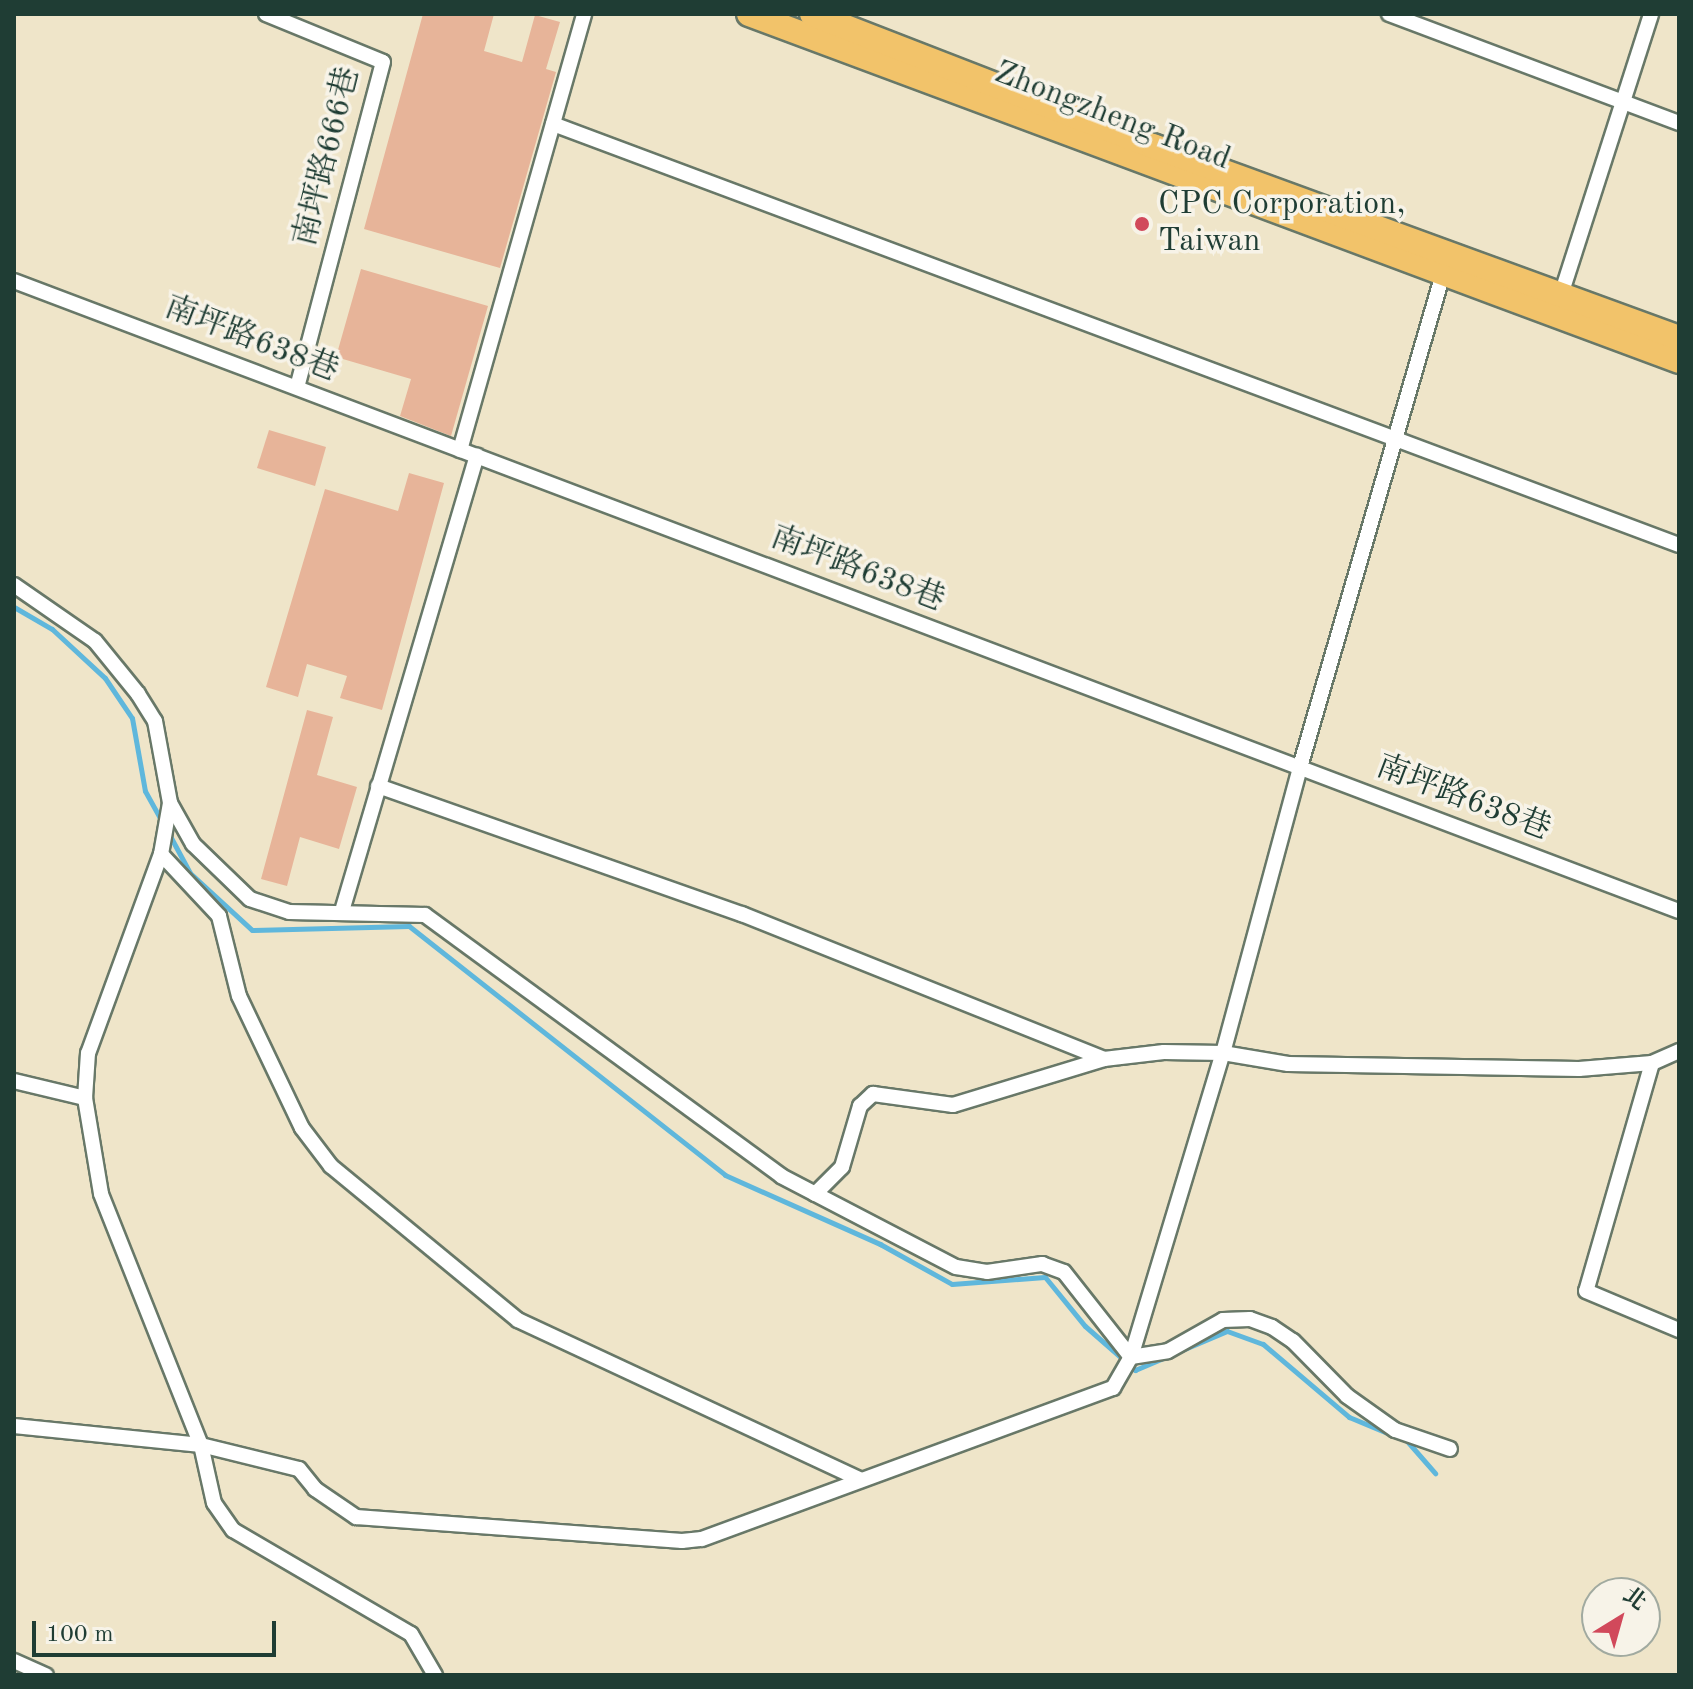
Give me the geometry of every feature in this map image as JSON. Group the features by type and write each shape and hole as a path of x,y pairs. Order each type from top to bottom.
{"main road":[{"name":"Zhongzheng Road","path":"749,14 1559,303 1679,338"},
{"name":"Zhongzheng Road","path":"812,14 1447,262"},
{"name":"Zhongzheng Road","path":"1559,303 1679,361"}],"street":[{"name":"南坪路666巷","path":"266,14 383,62 297,387"},
{"path":"460,450 584,14"},
{"path":"1389,14 1679,123"},
{"path":"1559,303 1651,14"},
{"path":"553,124 1679,545"},
{"path":"14,1426 201,1445 299,1469 315,1489 356,1517 682,1541 702,1539 1113,1388 1131,1357 1223,1053 1300,767 1447,262"},
{"name":"南坪路638巷","path":"14,281 1679,911"},
{"path":"342,911 477,456"},
{"path":"14,585 95,641 138,694 155,721 170,803 193,844 250,899 289,912 425,915 447,928 781,1176 956,1267 987,1272 1042,1264 1064,1272 1131,1357"},
{"path":"378,786 742,914 1104,1059"},
{"path":"170,803 161,854 88,1053 85,1098 101,1194 201,1445 214,1503 233,1530 411,1634 424,1665 435,1675"},
{"path":"161,854 219,916 239,996 302,1128 331,1166 518,1320 861,1480"},
{"path":"815,1194 842,1167 860,1106 873,1094 953,1105 1104,1059 1164,1052 1223,1053 1303,1064 1579,1069 1652,1063 1679,1051"},
{"path":"1652,1063 1586,1291 1679,1330"},
{"path":"14,1081 85,1098"},
{"path":"1131,1357 1168,1351 1223,1320 1250,1319 1293,1341 1347,1396 1395,1430 1450,1449"},
{"path":"14,1661 46,1675"}],"building":[{"path":"423,14 494,14 484,51 522,62 535,15 560,22 546,69 556,72 500,268 364,229"},
{"path":"361,269 488,306 451,436 400,416 411,379 336,357"},
{"path":"269,430 326,447 315,486 257,468"},
{"path":"409,473 444,483 382,710 340,698 347,676 307,664 298,697 266,687 325,489 398,511"},
{"path":"307,710 333,717 317,775 357,787 339,849 300,837 287,886 261,879"}],"waterway":[{"path":"14,607 52,629 105,678 132,718 145,791 162,822"},
{"path":"169,834 190,873 252,930 409,926 725,1175 880,1244 952,1284 1045,1277 1085,1326 1135,1370 1227,1331 1263,1344 1349,1417 1390,1434"},
{"path":"1407,1441 1435,1473"}],"place":[{"name":"CPC Corporation, Taiwan","path":"1142,224"}]}
